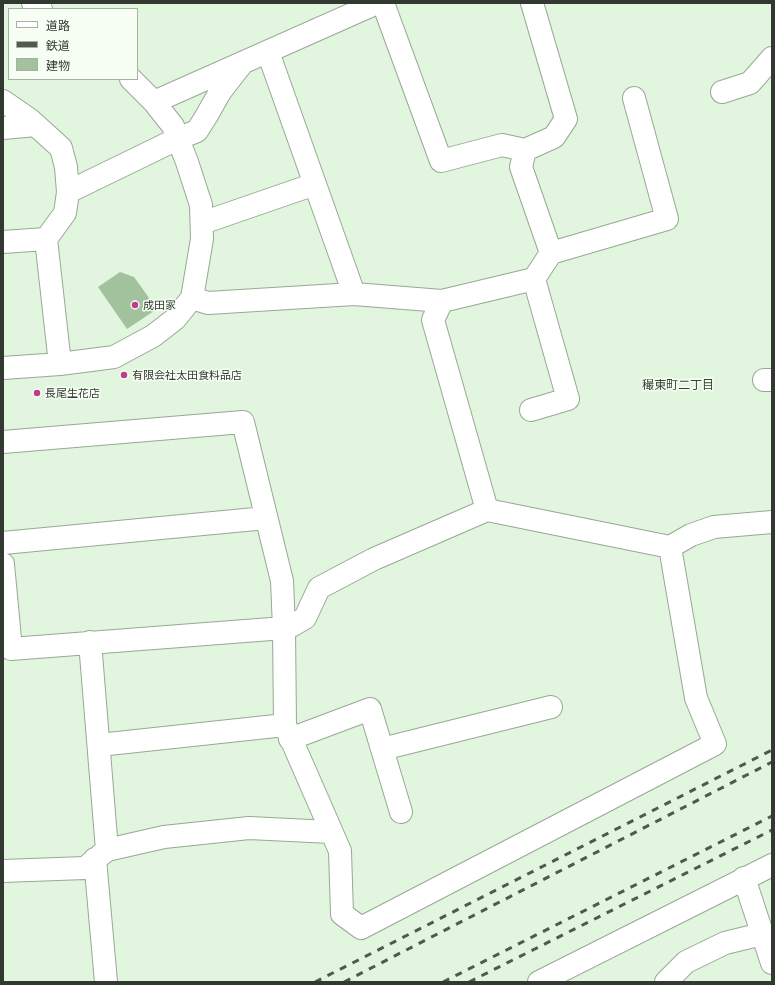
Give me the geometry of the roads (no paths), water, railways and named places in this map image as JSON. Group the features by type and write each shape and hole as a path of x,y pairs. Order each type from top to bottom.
{"street":[{"path":"154,102 377,3"},
{"path":"383,3 441,161 502,145 526,150 554,137 566,119 532,3"},
{"path":"268,52 354,294"},
{"path":"722,92 750,83 772,58"},
{"path":"68,192 177,139 197,131 220,92 241,64"},
{"path":"3,368 60,364 114,357 152,336 175,319 192,298 202,239 201,205 173,126 154,102 132,80"},
{"path":"192,298 208,303 354,294 442,301 534,279 551,253 667,218 634,98"},
{"path":"3,101 29,119 61,148 66,167 68,192 65,213 46,239 60,364"},
{"path":"3,128 36,125"},
{"path":"526,150 521,167 551,253"},
{"path":"202,223 315,184"},
{"path":"3,242 46,239"},
{"path":"531,410 568,399 534,279"},
{"path":"442,301 432,320 487,510"},
{"path":"3,442 243,422 282,582 287,732 340,851 342,914 361,928 715,744 696,698 670,547"},
{"path":"3,564 11,649 284,628 305,618 319,588 374,559 487,510 670,547 691,535 714,527 772,522"},
{"path":"3,543 266,518"},
{"path":"90,642 98,745 106,982"},
{"path":"382,749 551,707"},
{"path":"98,745 287,732 370,709 401,812"},
{"path":"3,872 85,868 101,855 164,837 249,828 331,832"},
{"path":"539,982 772,865"},
{"path":"744,878 772,964"},
{"path":"666,982 686,962 725,943 762,934"}],"railway":[{"path":"315,982 772,750"},
{"path":"344,982 772,762"},
{"path":"443,982 772,816"},
{"path":"469,982 772,830"}],"place":[{"name":"成田家","path":"135,305"},
{"name":"有限会社太田食料品店","path":"124,375"},
{"name":"長尾生花店","path":"37,393"}],"district":[{"name":"穝東町二丁目","path":"678,385"}]}
